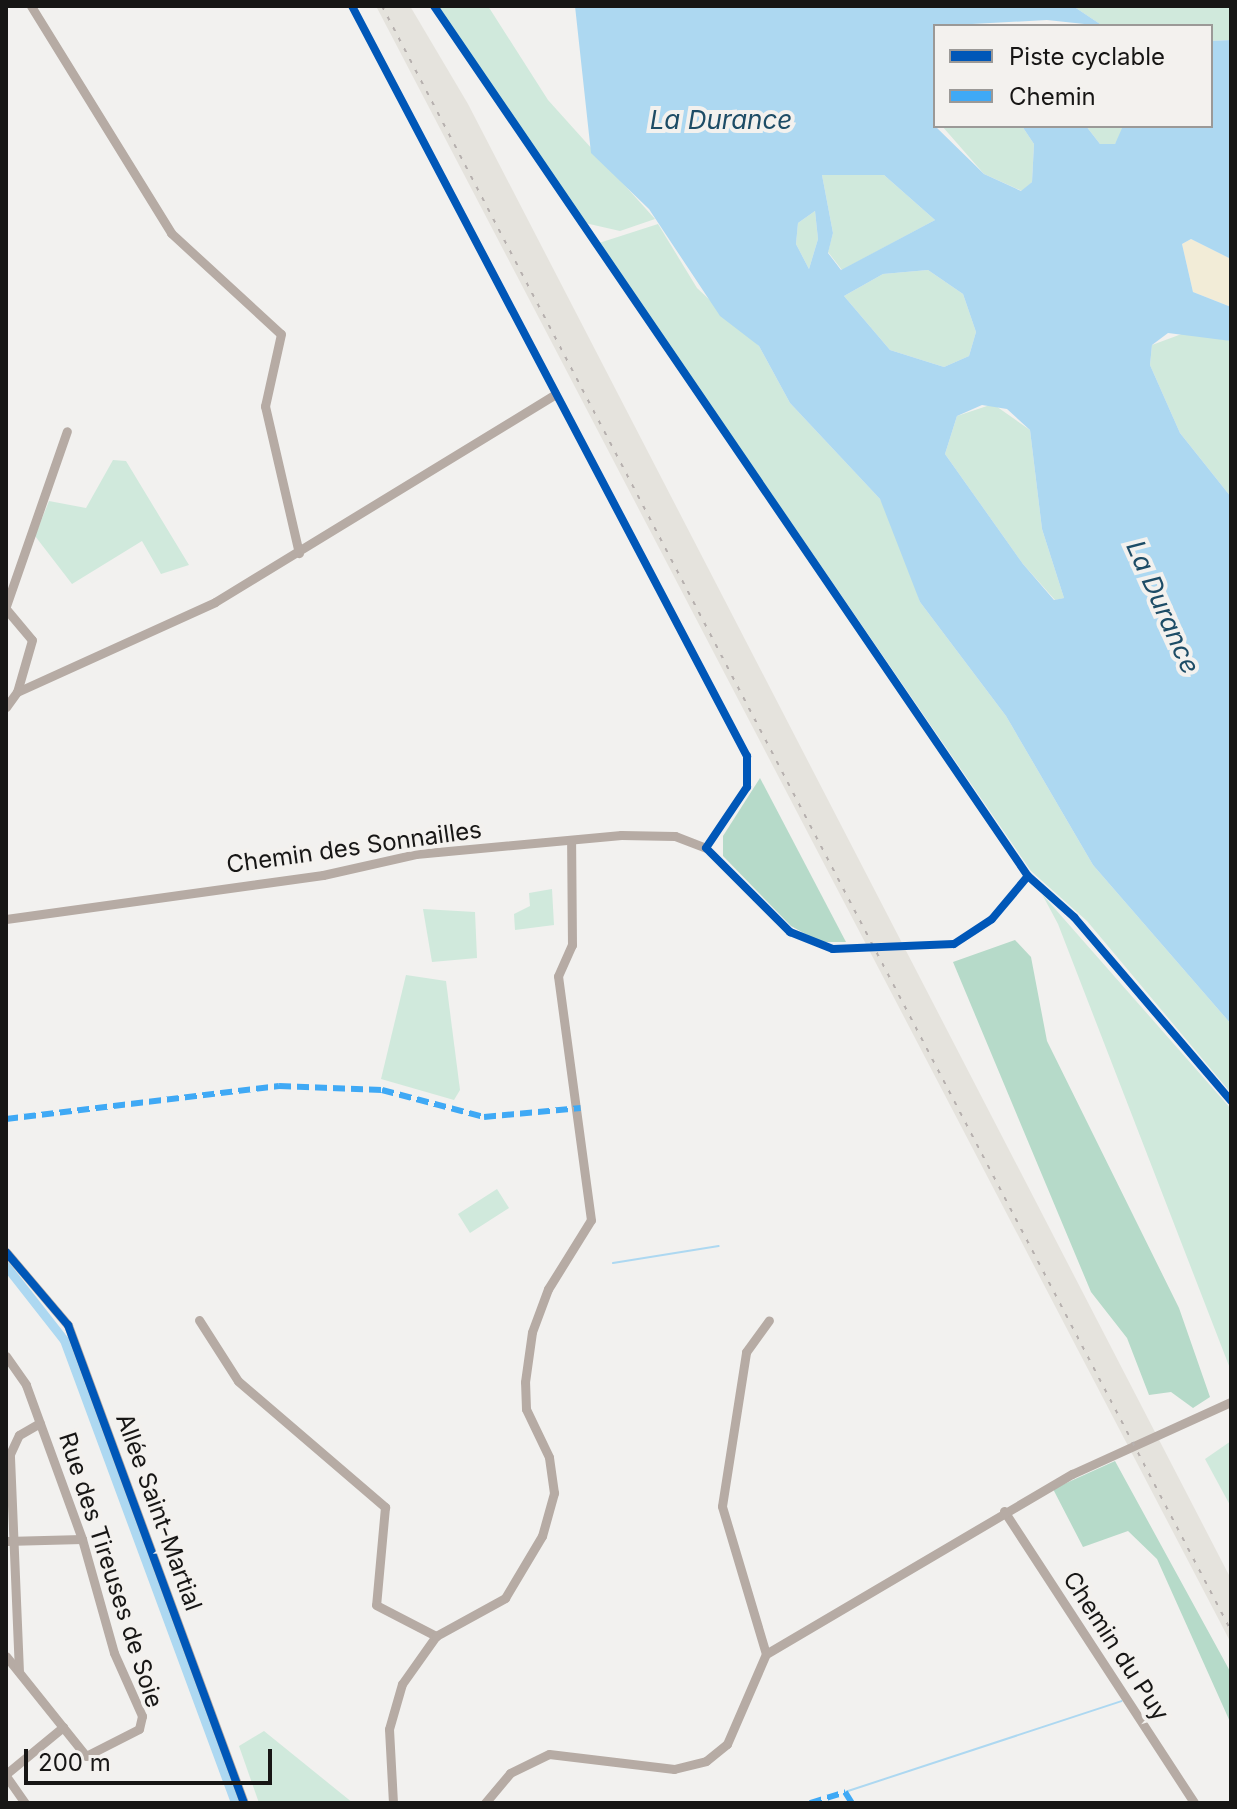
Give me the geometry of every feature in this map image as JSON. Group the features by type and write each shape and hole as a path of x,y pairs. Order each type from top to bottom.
{"street":[{"path":"31,6 171,233 281,334 265,406 299,553"},
{"path":"17,692 215,602 553,396"},
{"path":"6,707 17,692 32,640 6,608 67,431"},
{"name":"Chemin des Sonnailles","path":"6,919 323,875 416,854 664,835 706,848"},
{"path":"393,1803 393,1705 436,1636 505,1598 542,1536 554,1493 549,1457 526,1409 525,1382 532,1332 548,1289 591,1220 558,976 572,945 571,840"},
{"name":"Allée Saint-Martial","path":"6,1252 72,1335 244,1803"},
{"path":"199,1320 238,1381 385,1507 376,1605 436,1636"},
{"path":"766,1654 722,1506 746,1352 769,1320"},
{"name":"Rue des Tireuses de Soie","path":"6,1356 40,1423 142,1722 95,1757 63,1727"},
{"path":"485,1803 510,1773 549,1754 660,1769 706,1761 727,1744 766,1654 1004,1511 1231,1402"},
{"path":"19,1672 11,1541 10,1454 19,1435 40,1423"},
{"name":"Chemin du Puy","path":"1004,1511 1194,1803"},
{"path":"11,1541 82,1539"},
{"path":"6,1656 63,1727 6,1775 25,1803"}],"shaded area":[{"path":"376,6 410,6 468,104 1231,1579 1231,1643"}],"green space":[{"path":"436,6 488,6 548,100 655,219 620,231 585,223"},
{"path":"1073,6 1231,6 1231,40 1213,41 1213,24 1100,24"},
{"path":"944,128 1023,128 1034,144 1032,182 1022,191 984,174"},
{"path":"1088,128 1124,128 1115,144 1100,144"},
{"path":"822,175 884,175 935,220 842,270 828,252 833,233"},
{"path":"815,211 818,239 809,269 796,244 798,223"},
{"path":"658,224 697,288 759,346 790,403 880,499 897,529 920,602 1006,716 1093,865 1231,1024 1231,1093 1087,921 1031,871 599,243"},
{"path":"928,270 963,294 976,332 969,356 944,367 890,350 844,296 883,274"},
{"path":"1187,332 1231,341 1231,497 1180,433 1150,365 1152,345"},
{"path":"993,404 1030,430 1042,529 1064,598 1055,600 1023,564 945,454 957,416"},
{"path":"113,460 126,461 189,565 161,574 142,541 72,584 35,536 49,501 86,508"},
{"path":"760,778 846,942 820,942 791,926 723,856 723,836"},
{"path":"552,889 554,925 515,930 514,914 530,906 529,893"},
{"path":"1042,894 1231,1109 1231,1371 1058,924"},
{"path":"423,909 475,912 477,958 432,962"},
{"path":"1015,940 1031,957 1047,1041 1179,1308 1210,1397 1193,1408 1171,1392 1149,1395 1127,1338 1091,1292 953,962"},
{"path":"406,975 446,981 460,1090 454,1100 381,1079"},
{"path":"497,1189 509,1208 470,1233 458,1214"},
{"path":"1231,1441 1231,1507 1205,1459"},
{"path":"1115,1461 1231,1673 1231,1724 1157,1559 1128,1531 1083,1547 1053,1489"},
{"path":"264,1731 353,1803 259,1803 239,1746"}],"sand":[{"path":"1191,239 1231,259 1231,307 1193,292 1182,244"}],"water":[{"name":"La Durance","path":"575,6 1073,6 1100,24 1047,20 933,24 933,128 937,128 984,174 1021,191 1032,182 1034,144 1023,128 1088,128 1100,144 1115,144 1122,128 1213,128 1213,41 1231,40 1231,259 1191,239 1182,244 1193,292 1231,307 1231,341 1168,333 1152,345 1150,365 1180,433 1231,497 1231,1024 1093,865 1006,716 920,602 880,499 790,403 759,346 720,316 649,209 591,153","holes":["822,175 884,175 935,220 841,270 828,253 833,233","815,211 818,239 809,269 796,244 798,223","928,270 963,294 976,332 969,356 944,367 890,350 844,296 883,274","982,405 1007,409 1030,430 1042,529 1064,598 1054,600 1023,564 945,454 957,416"]}],"waterway":[{"path":"613,1263 719,1246"},
{"path":"6,1266 64,1340 235,1803"},
{"path":"845,1792 1121,1701"}],"railway":[{"path":"382,6 1231,1631"}],"marked path":[{"path":"6,1119 279,1086 382,1090 484,1117 581,1108"},
{"path":"810,1803 845,1792 852,1803"}],"cycle path":[{"path":"352,6 747,756 747,787 706,848 790,932 833,949 954,944 992,919 1028,876"},
{"path":"434,6 1028,876 1074,917 1231,1101"},
{"path":"6,1252 68,1325 244,1803"}]}
